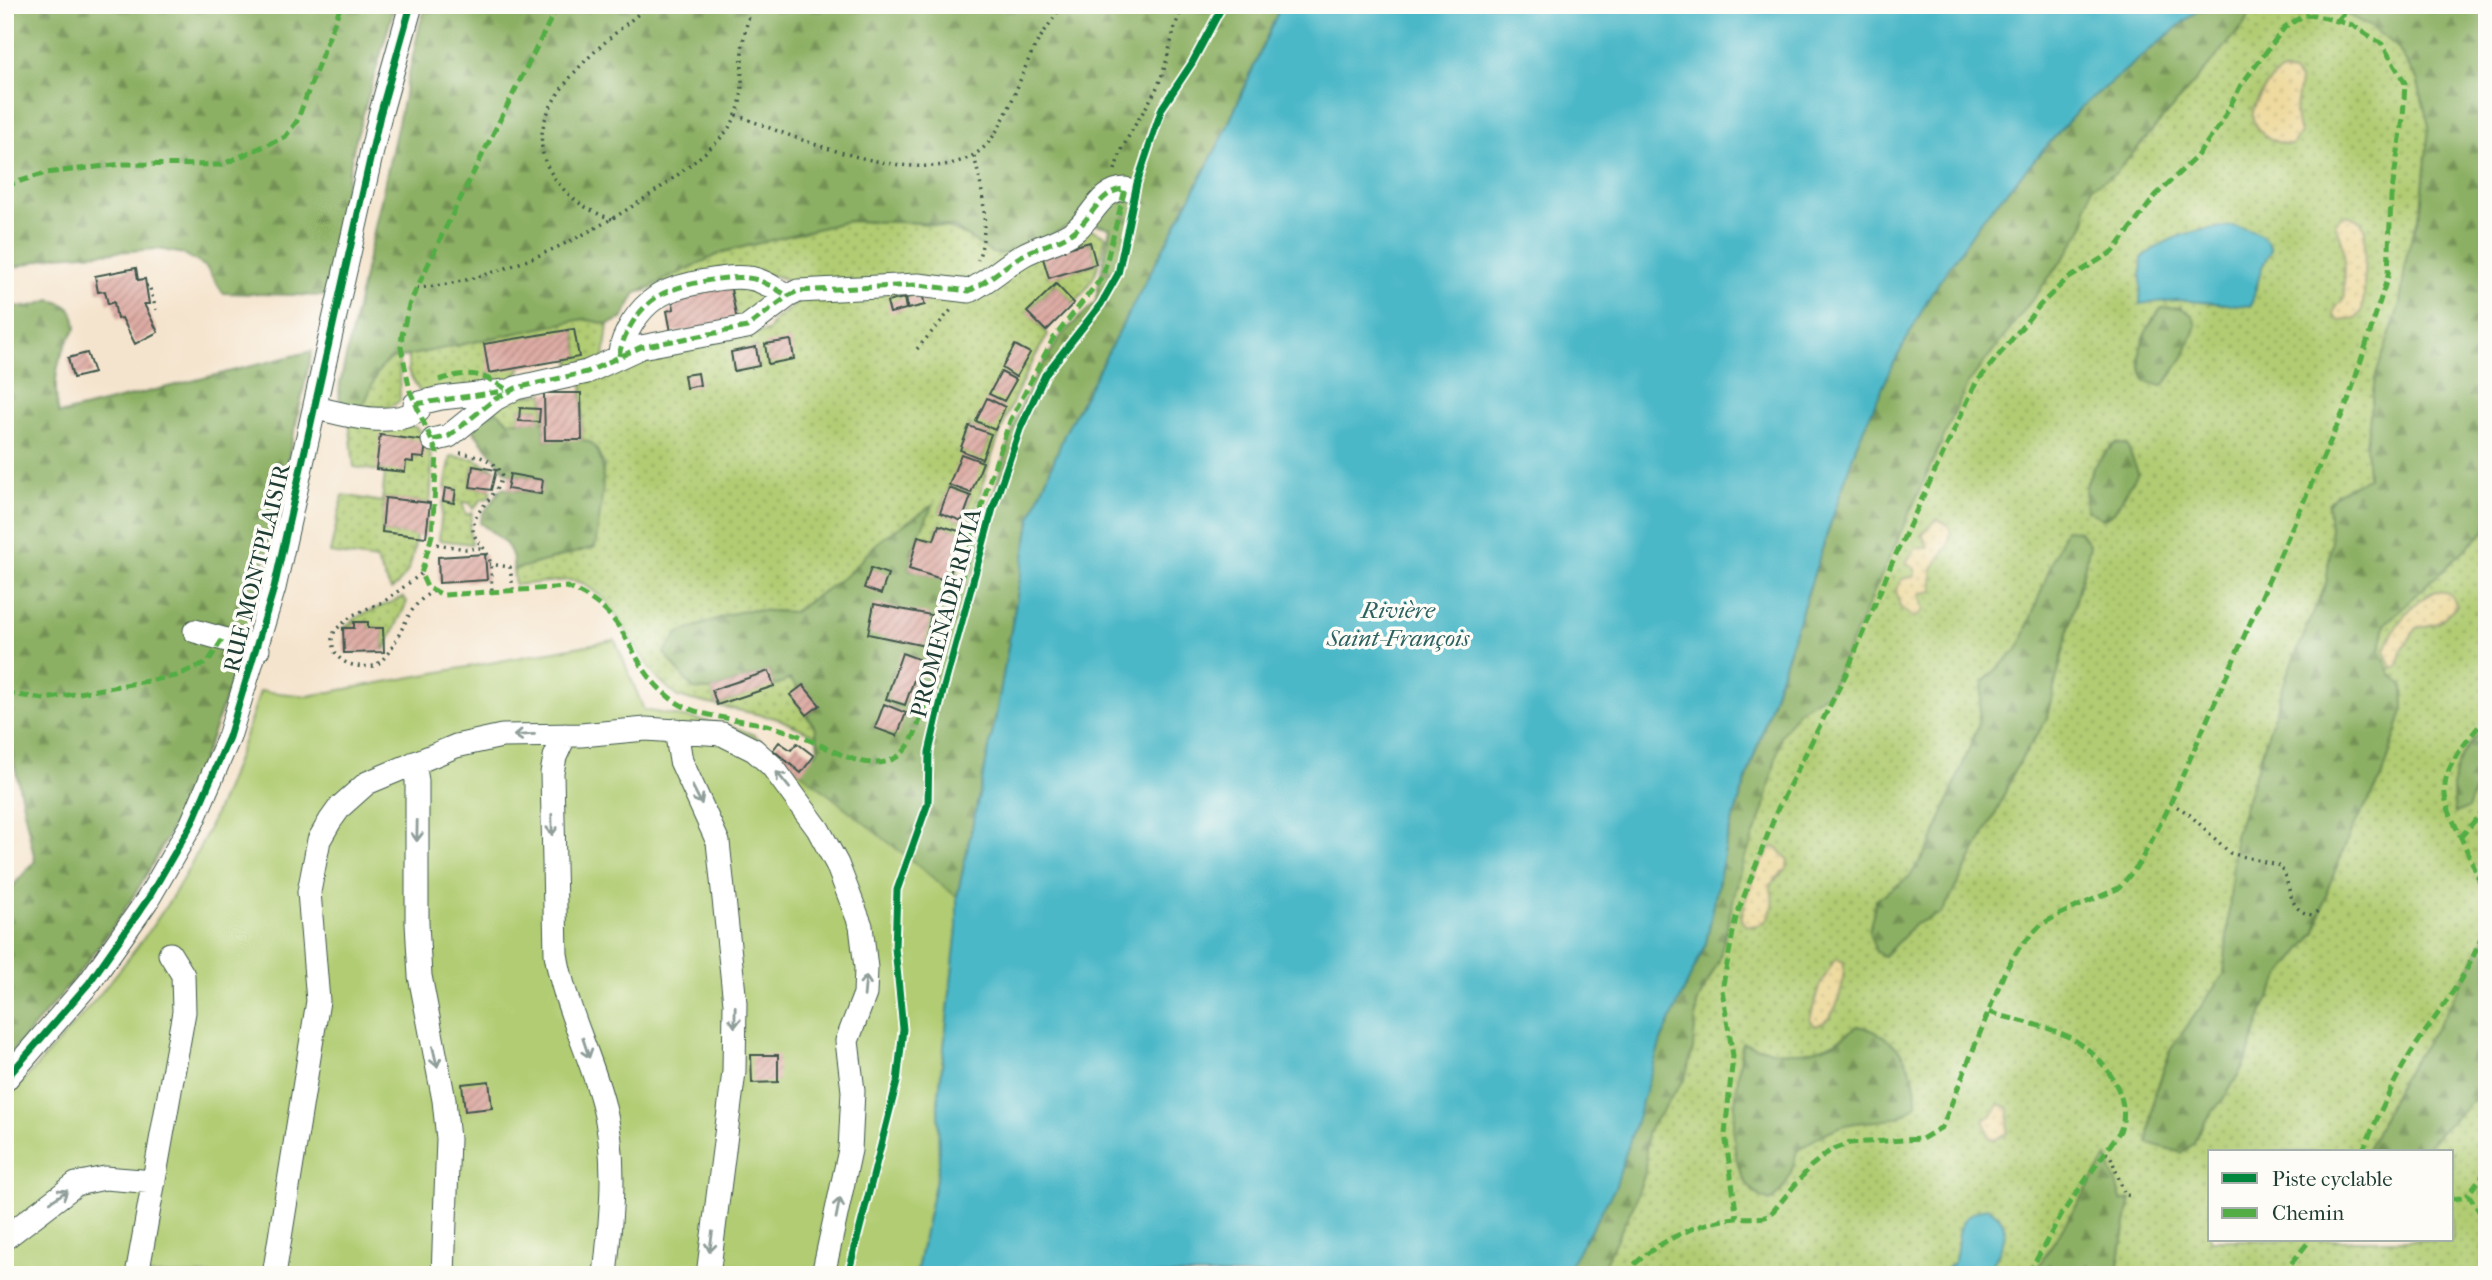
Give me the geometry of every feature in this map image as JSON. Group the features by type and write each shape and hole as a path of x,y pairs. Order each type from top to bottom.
{"street":[{"name":"RUE MONTPLAISIR","path":"5,1080 89,983 166,870 218,768 258,649 316,408 380,115 411,5"},
{"path":"316,408 351,416 387,418 441,398 509,391 587,372 619,356 664,341 747,327 788,296 799,291 918,285 964,291 982,284 1027,253 1065,237 1077,228 1105,195 1121,189"},
{"path":"619,356 631,325 648,304 664,293 733,277 761,282 788,296"},
{"path":"441,447 457,430 509,391"},
{"path":"195,632 258,649"},
{"path":"274,1275 318,1001 309,892 319,840 340,807 367,783 481,739 646,729 722,734 754,750 772,766 824,841 850,894 861,926 866,968 865,994 847,1041 853,1091 850,1150 823,1275"},
{"path":"676,730 681,761 718,842 735,1003 734,1072 708,1275"},
{"path":"565,735 555,757 552,773 556,954 559,977 604,1106 613,1212 606,1275"},
{"path":"414,763 417,781 420,976 444,1100 448,1139 443,1275"},
{"path":"137,1275 184,1012 183,975 170,954"},
{"path":"5,1238 76,1184 105,1178 154,1182"}],"path":[{"path":"612,219 588,211 556,181 540,144 542,121 600,43 649,5"},
{"path":"417,288 445,286 492,272 565,243 612,219 684,170 722,137 736,115 743,94 742,51 752,5"},
{"path":"736,115 839,155 871,161 934,166 957,164 974,156 991,140 1008,113 1034,48 1062,5"},
{"path":"1121,189 1114,176 1118,161 1158,85 1177,19 1184,5"},
{"path":"917,349 964,291 985,236 984,192 974,156"},
{"path":"146,286 149,285 156,310"},
{"path":"441,447 485,458 499,470 502,477 498,489 474,520 475,540 489,556 492,591"},
{"path":"430,542 466,549 481,548"},
{"path":"489,564 510,567 513,589"},
{"path":"421,574 402,591 343,622 332,639 336,655 350,665 375,666 392,648 418,600 434,591"},
{"path":"2171,803 2189,814 2230,853 2280,866 2292,901 2298,909 2313,915 2318,911"},
{"path":"2106,1153 2125,1195 2132,1196"}],"green space":[{"path":"5,5 395,5 354,145 325,296 223,293 206,267 184,254 158,249 56,256 8,269 5,273"},
{"path":"427,5 1281,5 1223,136 1065,433 1031,517 995,721 957,897 957,928 938,1103 939,1164 916,1275 800,772 818,750 816,729 807,715 819,705 803,685 798,689 790,679 774,686 769,671 712,690 693,689 664,653 679,633 730,614 749,610 794,612 848,574 879,541 933,505 918,536 909,569 965,585 1018,413 1035,376 1063,333 1095,303 1110,228 1081,220 1012,254 992,253 955,228 930,223 848,221 723,252 636,293 622,319 608,324 583,319 388,360 379,371 361,408 345,407 339,397 340,384 420,24"},
{"path":"2204,5 2487,5 2487,1275 1564,1275 1784,662"},
{"path":"2204,5 2254,5 2244,25 2116,173 2092,187 2086,208 2086,222 2067,254 1967,385 1829,692 1799,710 1781,736 1764,810 1741,868 1719,960 1697,1004 1693,1049 1685,1078 1647,1132 1645,1173 1634,1204 1599,1275 1564,1275 1661,1041 1706,943 1728,836 1857,443 1892,367 1930,295 1983,218 2081,107"},
{"path":"2339,5 2487,5 2487,529 2385,624 2380,650 2390,673 2403,685 2404,708 2382,778 2352,829 2328,888 2316,932 2282,974 2265,1006 2245,1063 2227,1094 2204,1123 2193,1144 2182,1153 2148,1143 2154,1097 2171,1049 2224,974 2235,836 2288,672 2326,584 2331,543 2328,504 2337,493 2368,478 2366,444 2375,378 2400,304 2407,253 2421,209 2429,126 2417,79 2397,47 2371,27 2348,15 2332,12"},
{"path":"849,221 906,222 941,227 958,232 992,253 1088,228 1106,236 1096,272 1074,303 1055,284 1028,311 1048,335 1016,393 992,455 955,583 948,581 962,532 939,525 934,540 918,536 932,506 879,541 848,574 793,612 749,610 679,633 693,689 712,690 717,705 790,679 798,689 791,695 816,729 817,736 779,719 678,697 654,675 607,601 583,583 570,580 515,585 513,570 595,547 604,464 591,443 582,440 582,382 648,355 768,331 774,320 797,304 788,280 750,272 712,275 636,293 723,252","holes":["1090,242 1096,264 1049,277 1043,255","756,347 759,366 734,371 731,352","969,426 991,434 982,458 960,450","949,488 971,496 962,521 940,512"]},
{"path":"730,284 757,291 764,306 738,326"},
{"path":"51,300 70,308 76,328 69,338 57,369 59,414 312,351 251,615 232,679 183,805 152,865 120,917 65,990 5,1059 5,895 35,861 5,720 5,301 22,307"},
{"path":"2180,307 2192,315 2196,325 2184,357 2163,386 2146,382 2140,362 2145,333 2162,308"},
{"path":"583,319 608,324 604,359 568,367 572,358 579,357 574,329 521,367 516,377 509,382 500,381 489,373 488,386 420,392 408,371 408,355"},
{"path":"399,357 400,401 390,407 361,408 378,371 390,360"},
{"path":"544,393 544,421 539,422 539,409 520,408 519,421 508,421 494,409 508,398"},
{"path":"494,409 508,421 544,421 545,440 579,439 589,442 597,449 603,475 595,547 513,570 509,548 480,523 483,514 502,488 540,494 543,480 507,473 474,432 476,424"},
{"path":"349,420 416,427 430,451 430,503 385,498 382,532 416,535 407,572 391,590 376,560 330,553 343,495 382,502 385,472 354,467"},
{"path":"2116,443 2127,445 2138,473 2114,512 2103,519 2087,510 2085,491 2096,465"},
{"path":"451,456 475,459 496,470 473,466 470,487 491,490 489,498 482,499 473,509 470,503 462,502 466,515 472,513 469,530 472,544 439,540 443,501 454,502 456,490 445,488"},
{"path":"2065,529 2079,531 2090,545 2046,720 2014,771 1998,809 1942,913 1915,924 1884,956 1876,952 1869,932 1876,900 1910,876 1931,844 1978,726 1983,682 2019,648"},
{"path":"403,597 407,602 384,652 383,628 368,628 368,622 354,622 354,628 343,628 359,616"},
{"path":"615,640 644,710 728,725 754,735 957,897 957,928 938,1103 939,1164 916,1275 5,1275 5,1101 133,953 185,876 222,798 260,691 308,696"},
{"path":"2487,724 2487,748 2479,759 2475,790 2468,809 2455,813 2454,775 2462,755"},
{"path":"2487,934 2487,1086 2423,1150 2368,1150 2401,1080 2445,1014"},
{"path":"1857,1026 1883,1036 1901,1054 1913,1077 1916,1105 1901,1116 1843,1126 1809,1143 1797,1151 1785,1185 1770,1201 1753,1191 1742,1175 1736,1155 1735,1108 1742,1043 1773,1050 1802,1052 1830,1044"},
{"path":"2107,1157 2122,1201 2131,1199 2116,1275 2033,1275"}],"sand":[{"path":"2283,71 2293,73 2300,81 2295,115 2300,133 2292,145 2268,138 2258,129 2253,119 2262,92 2272,79"},
{"path":"2347,215 2361,221 2365,230 2364,296 2362,311 2356,319 2339,321 2334,316 2335,309 2345,297 2344,260 2340,234 2335,225 2340,217"},
{"path":"1937,519 1949,526 1951,533 1948,546 1932,569 1933,591 1919,594 1924,610 1914,618 1900,607 1896,590 1902,579 1915,576 1915,569 1906,562 1916,548 1928,547 1922,534"},
{"path":"2435,591 2448,594 2457,605 2438,623 2417,628 2401,651 2399,665 2392,668 2385,651 2393,633 2404,616 2418,602"},
{"path":"1772,847 1778,848 1788,860 1787,868 1770,885 1770,915 1761,924 1745,925 1741,920 1749,891 1756,872"},
{"path":"1835,959 1844,962 1839,1000 1830,1017 1815,1026 1810,1019 1819,987"},
{"path":"2000,1104 2009,1108 2008,1133 1994,1140 1989,1137 1984,1118 1991,1116"}],"water":[{"name":"Rivière Saint-François","path":"1281,5 2204,5 2081,107 1983,218 1930,295 1892,367 1857,443 1728,835 1706,943 1661,1041 1615,1188 1564,1275 916,1275 939,1164 938,1103 957,928 957,897 995,721 1031,517 1065,433 1223,136"},
{"path":"2234,226 2261,236 2271,250 2262,267 2251,306 2177,300 2140,304 2142,258 2163,243 2185,234"},
{"path":"1987,1208 1997,1214 2005,1230 2001,1248 1986,1275 1939,1275 1954,1262 1963,1222 1976,1211"}],"building":[{"path":"1090,242 1096,264 1049,278 1042,255"},
{"path":"136,268 138,280 145,279 149,304 144,304 158,332 135,344 122,318 117,319 114,302 108,304 105,291 98,292 95,276"},
{"path":"730,284 738,326 671,332 667,311 674,309 672,296"},
{"path":"1056,284 1074,303 1046,331 1027,312"},
{"path":"922,294 925,305 908,309 906,298"},
{"path":"904,298 906,309 890,313 887,302"},
{"path":"574,329 579,357 489,373 484,344"},
{"path":"791,340 794,359 768,364 765,344"},
{"path":"1015,345 1030,353 1016,377 1002,368"},
{"path":"756,347 759,366 734,371 731,352"},
{"path":"87,353 94,373 73,378 68,358"},
{"path":"1001,372 1016,380 1004,401 989,394"},
{"path":"698,373 700,385 686,388 684,375"},
{"path":"544,393 581,393 582,440 545,440"},
{"path":"987,398 1005,407 995,430 976,421"},
{"path":"520,408 540,409 539,422 519,421"},
{"path":"969,426 991,434 982,459 960,450"},
{"path":"380,435 426,441 424,458 413,457 413,462 406,461 405,472 376,469"},
{"path":"961,454 983,462 971,493 949,485"},
{"path":"473,466 496,470 491,490 470,487"},
{"path":"510,474 543,480 541,494 507,489"},
{"path":"445,488 456,490 454,503 443,501"},
{"path":"949,488 971,496 962,521 940,513"},
{"path":"385,498 430,503 426,537 382,532"},
{"path":"939,525 962,532 948,581 909,569 918,536 934,540"},
{"path":"485,554 487,580 439,583 438,557"},
{"path":"871,568 888,574 881,594 864,588"},
{"path":"874,604 931,615 925,646 868,634"},
{"path":"354,622 368,622 368,628 383,628 384,652 344,653 343,628 354,628"},
{"path":"902,653 921,660 905,705 886,699"},
{"path":"769,671 774,686 717,705 712,690"},
{"path":"803,685 820,705 807,715 790,695"},
{"path":"884,704 906,713 897,736 875,728"},
{"path":"779,742 791,750 797,743 814,756 801,773 773,750"},
{"path":"751,1055 778,1055 778,1082 752,1083"},
{"path":"489,1081 492,1108 465,1111 462,1084"}],"marked path":[{"path":"5,186 46,173 122,164 221,165 285,137 297,121 341,5"},
{"path":"433,440 449,436 495,399 516,388 587,372 641,347 747,327 798,291 918,285 969,291 1023,255 1071,233 1110,193 1125,189 1103,276 1053,339 1010,421 988,485 919,723 909,745 891,760 878,763 859,761 785,731 703,713 679,704 654,683 617,624 605,611 589,598 567,587 443,595 427,587 421,574 432,535 437,453 410,391 401,347 402,335 409,305 443,233 558,5"},
{"path":"2338,20 2352,5"},
{"path":"1624,1275 1647,1254 1675,1236 1721,1220 1769,1216 1811,1166 1831,1150 1850,1143 1922,1139 1942,1127 2005,971 2019,948 2041,925 2119,888 2139,864 2166,813 2348,401 2388,276 2391,197 2403,119 2405,83 2382,44 2352,25 2314,15 2303,16 2285,27 2241,85 2220,125 2196,157 2156,195 2114,251 2066,280 2040,305 1976,383 1891,565 1846,674 1778,808 1736,917 1722,990 1733,1056 1725,1134 1737,1218"},
{"path":"619,356 628,331 638,315 657,297 675,289 739,277 763,282 788,296"},
{"path":"439,380 459,375 475,375 491,380 509,391"},
{"path":"415,404 505,391"},
{"path":"5,693 45,699 176,676 208,662 222,640"},
{"path":"2363,1150 2406,1061 2472,960 2485,923 2486,905 2482,889 2445,795 2446,780 2452,763 2487,717"},
{"path":"2460,838 2487,806"},
{"path":"1989,1012 2045,1028 2087,1048 2114,1080 2123,1106 2120,1131 2061,1215 2028,1275"},
{"path":"2487,1170 2468,1194 2487,1223"},
{"path":"2454,1199 2468,1197"},
{"path":"2282,1275 2308,1242"}],"cycle path":[{"path":"5,1080 89,983 148,899 192,823 229,737 274,588 380,115 411,5"},
{"name":"PROMENADE RIVIA","path":"848,1275 897,1082 903,1029 895,948 897,890 928,803 929,752 993,508 1020,429 1045,375 1101,304 1118,274 1137,183 1162,108 1192,63 1223,5"}]}
